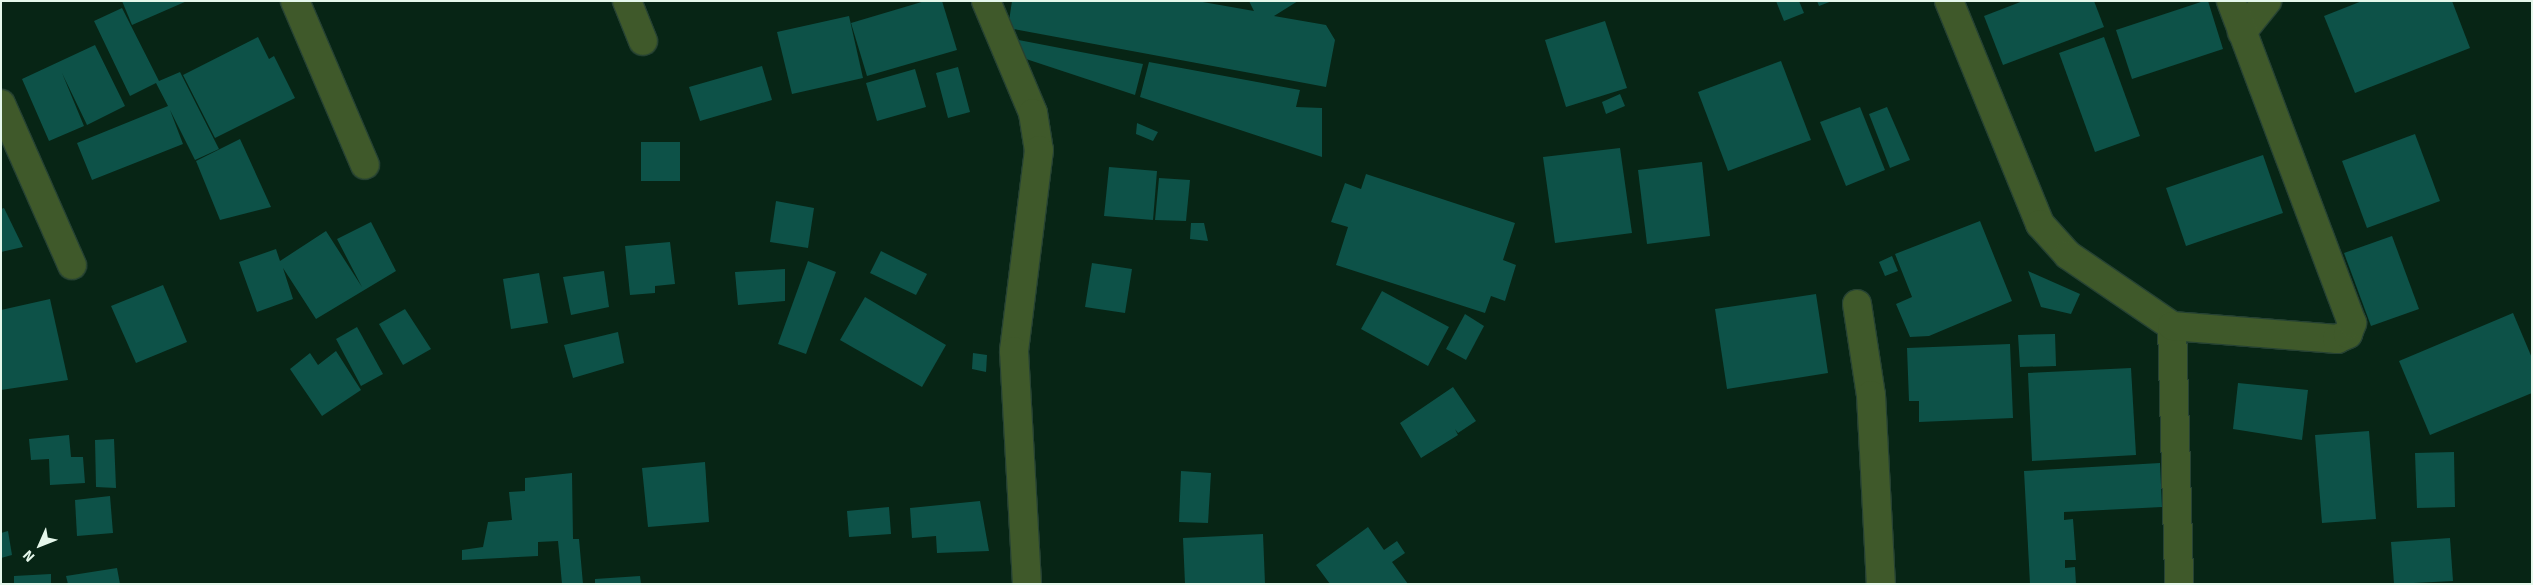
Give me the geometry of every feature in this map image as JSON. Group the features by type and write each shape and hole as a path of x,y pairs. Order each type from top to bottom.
{"street":[{"path":"295,1 365,165"},
{"path":"627,1 643,41"},
{"path":"986,1 1024,87 1039,150 1014,351 1027,584"},
{"path":"1949,1 2040,224 2068,255 2172,326 2338,339 2348,334 2352,323 2230,1"},
{"path":"2242,32 2268,1"},
{"path":"1,104 72,265"},
{"path":"1857,304 1871,395 1881,584"},
{"path":"2172,326 2179,584"}],"building":[{"path":"122,1 187,1 132,25"},
{"path":"925,1 942,1 957,50 867,76 851,23"},
{"path":"1012,1 1197,1 1254,11 1249,1 1298,1 1274,16 1326,25 1335,40 1326,87 1008,28"},
{"path":"1776,1 1799,1 1804,13 1784,21"},
{"path":"1817,1 1832,1 1819,6"},
{"path":"2023,1 2094,1 2104,27 2003,65 1984,16"},
{"path":"2208,1 2223,49 2132,79 2116,30"},
{"path":"2362,1 2452,1 2470,48 2355,93 2324,16"},
{"path":"122,8 159,81 180,72 219,149 195,160 170,110 183,144 92,180 77,143 168,106 156,83 130,96 94,21"},
{"path":"849,16 863,78 792,94 777,32"},
{"path":"1605,21 1627,88 1566,107 1545,40"},
{"path":"258,37 269,59 274,56 295,98 215,138 183,75"},
{"path":"2104,37 2140,136 2095,152 2059,53"},
{"path":"1013,39 1143,64 1135,95 1020,57"},
{"path":"95,45 125,106 87,125 62,73 84,126 49,141 22,79"},
{"path":"1781,61 1811,140 1728,171 1698,92"},
{"path":"1149,62 1300,90 1296,107 1322,108 1322,157 1140,97"},
{"path":"762,66 772,100 700,121 689,87"},
{"path":"958,67 970,112 948,118 936,73"},
{"path":"915,69 926,107 877,121 866,83"},
{"path":"1620,94 1625,106 1606,114 1602,102"},
{"path":"1860,107 1885,170 1846,186 1820,122"},
{"path":"1887,107 1910,160 1890,168 1869,114"},
{"path":"1137,123 1158,132 1153,141 1136,134"},
{"path":"2415,134 2440,201 2367,228 2342,161"},
{"path":"240,139 271,207 220,220 196,161"},
{"path":"641,142 680,142 680,181 641,181"},
{"path":"1620,148 1632,233 1555,243 1543,157"},
{"path":"2263,155 2283,213 2186,246 2166,188"},
{"path":"1702,162 1710,236 1647,244 1638,170"},
{"path":"1109,167 1157,171 1153,220 1104,216"},
{"path":"1366,174 1515,223 1503,260 1516,265 1505,301 1491,296 1485,313 1336,265 1348,227 1331,222 1345,183 1361,189"},
{"path":"1159,178 1190,180 1186,221 1155,220"},
{"path":"776,201 814,208 808,248 770,242"},
{"path":"4,208 23,247 1,252 1,209"},
{"path":"1980,221 2012,301 1929,336 1910,337 1896,304 1912,297 1895,254"},
{"path":"371,222 396,271 316,319 283,268 293,299 257,312 239,262 276,249 280,261 326,231 362,287 337,239"},
{"path":"1191,223 1204,223 1208,241 1190,239"},
{"path":"2392,236 2419,309 2371,326 2344,253"},
{"path":"670,242 675,284 655,286 655,293 630,295 625,246"},
{"path":"881,251 927,274 916,295 870,273"},
{"path":"1892,256 1898,271 1885,276 1879,262"},
{"path":"808,261 836,272 806,354 778,344"},
{"path":"1092,263 1132,269 1125,313 1085,307"},
{"path":"785,269 785,301 738,305 735,272"},
{"path":"604,271 609,307 571,315 563,277"},
{"path":"2028,271 2080,294 2071,314 2041,307"},
{"path":"539,273 548,323 511,329 503,279"},
{"path":"163,285 187,342 136,363 111,306"},
{"path":"1382,291 1449,327 1428,366 1361,329"},
{"path":"1816,294 1828,373 1727,389 1715,309"},
{"path":"865,297 946,345 922,387 840,340"},
{"path":"50,299 68,380 1,390 1,310"},
{"path":"405,309 431,349 403,365 379,324"},
{"path":"2513,313 2532,358 2532,393 2430,435 2399,361"},
{"path":"1465,314 1484,326 1466,360 1446,349"},
{"path":"357,327 383,374 361,386 336,339"},
{"path":"618,332 624,363 573,378 564,345"},
{"path":"2055,334 2056,366 2020,367 2018,335"},
{"path":"2010,344 2013,418 1919,422 1919,401 1909,401 1907,348"},
{"path":"336,351 361,390 322,416 290,369 310,353 318,365"},
{"path":"973,353 987,355 986,372 972,369"},
{"path":"2131,368 2136,455 2032,461 2028,373"},
{"path":"2238,383 2308,390 2302,440 2233,429"},
{"path":"1453,387 1476,421 1458,433 1455,429 1458,435 1421,458 1400,423"},
{"path":"2369,431 2376,519 2322,523 2315,435"},
{"path":"69,435 71,457 83,457 85,483 50,485 49,459 31,460 29,439"},
{"path":"114,439 116,488 96,487 95,440"},
{"path":"2454,452 2455,507 2417,508 2415,453"},
{"path":"705,462 709,522 648,527 642,468"},
{"path":"2160,463 2162,507 2064,512 2064,520 2073,519 2076,560 2065,560 2065,568 2075,567 2076,584 2030,584 2024,471"},
{"path":"1181,471 1211,473 1208,523 1179,522"},
{"path":"572,473 573,539 579,539 583,584 562,584 558,541 538,542 538,556 462,560 462,550 483,547 488,522 512,520 509,492 525,491 525,478"},
{"path":"110,496 113,533 77,536 75,500"},
{"path":"980,501 989,551 937,553 936,536 912,538 910,508"},
{"path":"889,507 891,534 849,537 847,511"},
{"path":"1368,527 1384,550 1397,541 1405,553 1392,562 1408,584 1330,584 1316,565"},
{"path":"8,531 12,555 1,558 1,533"},
{"path":"1263,534 1265,584 1185,584 1183,538"},
{"path":"2450,538 2453,581 2394,584 2391,542"},
{"path":"117,568 120,584 68,584 66,576"},
{"path":"51,574 51,584 14,584 14,576"},
{"path":"640,576 641,584 595,584 595,579"}]}
